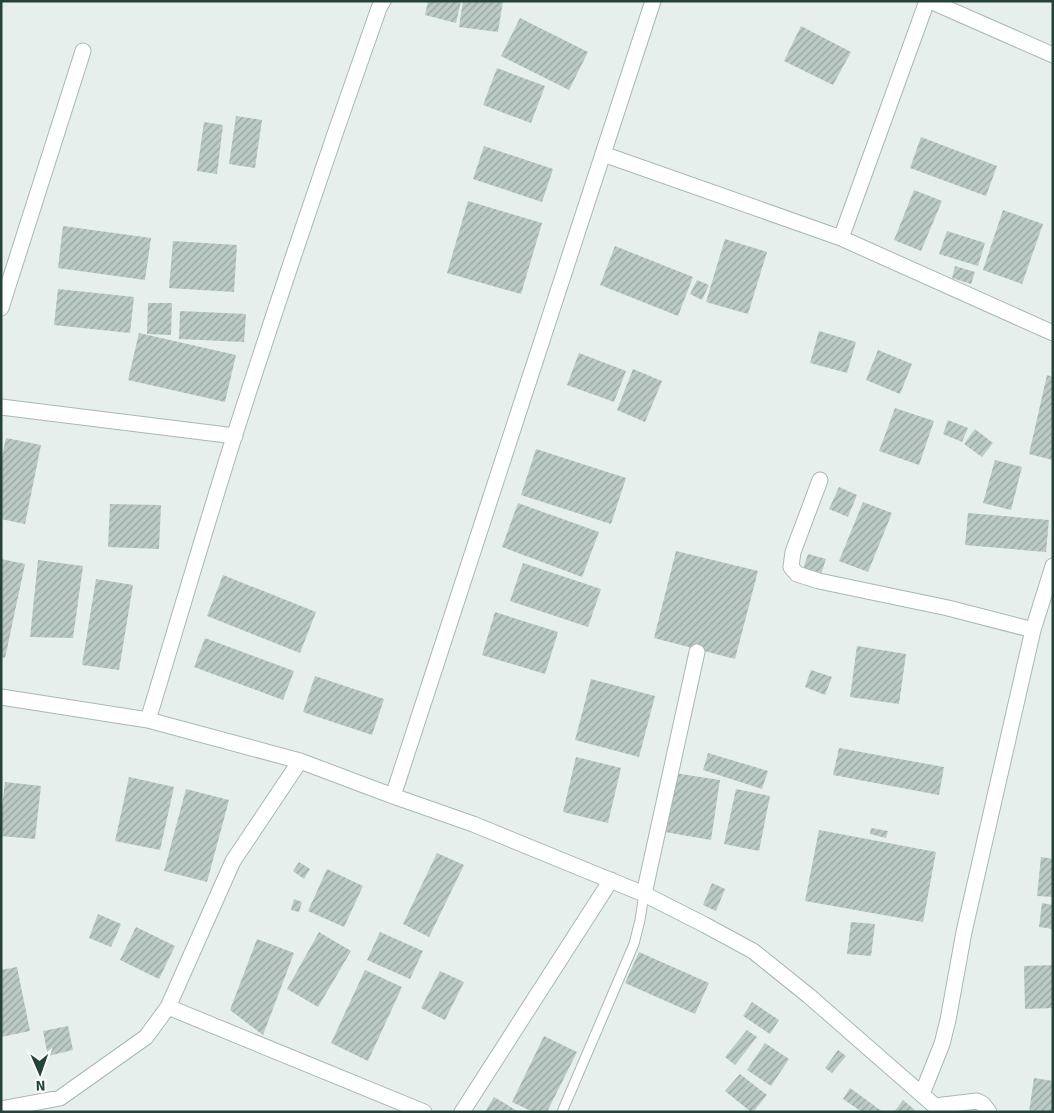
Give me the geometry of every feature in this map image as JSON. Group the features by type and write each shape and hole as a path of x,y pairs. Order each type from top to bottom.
{"street":[{"path":"148,720 235,436 352,83 383,1"},
{"path":"393,796 653,1"},
{"path":"840,238 928,1 1053,55"},
{"path":"1,308 83,51"},
{"path":"603,154 840,238 1053,333"},
{"path":"1,407 235,436"},
{"path":"820,480 793,552 792,567 797,574 819,581 948,608 1034,630"},
{"path":"922,1094 942,1044 948,1020 964,932 1034,630 1053,566"},
{"path":"644,894 696,652"},
{"path":"1,697 148,720 300,761 474,824 611,880 644,894 753,951 809,996 938,1109 977,1101 983,1104 989,1112"},
{"path":"1,1108 60,1098 146,1037 168,1007 233,861 300,761"},
{"path":"462,1112 611,880"},
{"path":"168,1007 424,1112"}],"lane":[{"path":"562,1112 634,944 644,894"}],"building":[{"path":"428,1 461,1 456,23 425,15"},
{"path":"463,1 503,1 498,32 459,27"},
{"path":"520,18 588,52 569,90 501,56"},
{"path":"801,26 851,52 833,85 784,61"},
{"path":"497,68 545,86 531,123 483,105"},
{"path":"236,116 262,120 255,168 229,164"},
{"path":"204,122 223,125 217,174 197,171"},
{"path":"921,137 997,166 986,196 910,168"},
{"path":"484,146 553,169 542,202 473,179"},
{"path":"914,190 942,201 921,251 894,240"},
{"path":"468,201 542,223 521,294 447,273"},
{"path":"1003,210 1043,224 1022,284 983,270"},
{"path":"63,226 151,238 145,280 58,268"},
{"path":"947,231 985,243 978,266 939,254"},
{"path":"725,239 767,252 748,314 706,302"},
{"path":"173,241 237,245 234,292 169,288"},
{"path":"615,246 693,277 678,316 600,285"},
{"path":"955,266 975,272 971,284 952,278"},
{"path":"697,280 709,285 702,300 690,294"},
{"path":"58,289 134,297 130,333 54,325"},
{"path":"148,303 172,303 171,335 147,334"},
{"path":"180,311 246,314 244,342 179,339"},
{"path":"819,331 856,342 847,373 810,363"},
{"path":"139,333 236,355 225,402 128,380"},
{"path":"878,350 912,364 900,394 866,380"},
{"path":"579,353 626,371 614,402 567,385"},
{"path":"633,369 662,381 645,422 617,410"},
{"path":"1047,375 1053,377 1053,460 1029,454"},
{"path":"895,408 934,421 919,465 879,451"},
{"path":"948,420 968,428 962,442 943,434"},
{"path":"975,429 993,443 982,457 964,444"},
{"path":"6,438 41,445 25,524 1,519 1,461"},
{"path":"536,449 626,478 611,524 521,495"},
{"path":"995,460 1022,467 1011,510 983,503"},
{"path":"839,487 857,495 848,517 829,509"},
{"path":"863,502 892,513 868,572 839,561"},
{"path":"518,503 599,532 582,577 502,547"},
{"path":"110,504 161,505 159,549 108,547"},
{"path":"968,513 1049,520 1046,552 965,545"},
{"path":"676,551 758,571 735,659 654,638"},
{"path":"808,554 826,559 821,574 803,569"},
{"path":"1,559 25,564 5,658 1,657"},
{"path":"38,560 83,566 73,638 30,637"},
{"path":"523,563 601,589 588,627 510,601"},
{"path":"223,575 316,612 300,653 207,616"},
{"path":"96,579 133,585 119,670 82,665"},
{"path":"495,612 558,632 545,674 482,655"},
{"path":"205,638 294,671 283,700 194,667"},
{"path":"857,646 906,654 899,704 850,697"},
{"path":"811,670 832,677 825,695 805,687"},
{"path":"315,676 384,699 372,735 303,712"},
{"path":"591,679 655,696 639,757 575,740"},
{"path":"839,748 944,767 939,795 833,775"},
{"path":"708,753 768,771 762,789 703,770"},
{"path":"576,757 621,768 608,823 563,812"},
{"path":"674,773 720,780 711,840 665,832"},
{"path":"129,777 174,787 160,850 115,841"},
{"path":"5,782 41,786 35,839 1,836"},
{"path":"186,789 229,800 207,882 164,871"},
{"path":"736,789 770,796 759,851 724,844"},
{"path":"871,828 888,831 886,838 870,834"},
{"path":"819,830 936,852 923,922 805,901"},
{"path":"437,853 464,865 429,937 403,924"},
{"path":"1041,857 1053,859 1053,897 1037,896"},
{"path":"299,862 310,869 304,879 293,871"},
{"path":"327,869 363,886 344,927 308,911"},
{"path":"712,883 725,889 716,911 703,905"},
{"path":"294,899 302,902 299,912 291,910"},
{"path":"1042,903 1053,905 1053,929 1039,927"},
{"path":"98,914 121,924 111,947 89,938"},
{"path":"851,922 875,924 871,956 847,954"},
{"path":"136,927 175,946 159,979 120,960"},
{"path":"319,932 351,951 318,1007 287,989"},
{"path":"380,932 423,951 410,979 367,960"},
{"path":"257,939 294,953 263,1035 230,1010"},
{"path":"639,952 709,983 695,1014 625,983"},
{"path":"1053,965 1053,1008 1025,1009 1024,966"},
{"path":"17,967 30,1031 1,1037 1,970"},
{"path":"365,970 402,987 368,1061 331,1043"},
{"path":"440,971 464,982 445,1020 421,1008"},
{"path":"752,1002 779,1020 770,1034 743,1016"},
{"path":"68,1026 73,1050 48,1056 43,1031"},
{"path":"747,1030 757,1037 735,1065 725,1057"},
{"path":"544,1036 577,1052 547,1112 533,1112 512,1102"},
{"path":"765,1043 789,1059 771,1086 747,1070"},
{"path":"838,1050 846,1056 832,1073 825,1068"},
{"path":"740,1074 767,1095 753,1112 725,1091"},
{"path":"1034,1078 1053,1081 1053,1112 1029,1112"},
{"path":"850,1088 883,1112 862,1112 843,1099"},
{"path":"494,1097 519,1112 485,1112"},
{"path":"903,1100 915,1110 913,1112 894,1112"}]}
